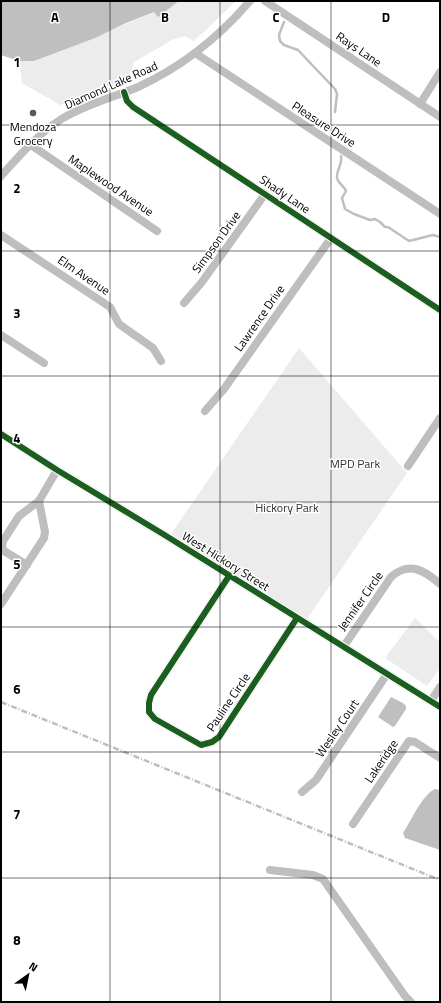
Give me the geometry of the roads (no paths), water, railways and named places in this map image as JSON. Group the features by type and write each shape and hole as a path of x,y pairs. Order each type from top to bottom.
{"street":[{"name":"Diamond Lake Road","path":"1,176 40,136 67,115 124,92 165,73 195,53 219,34 250,1"},
{"name":"Rays Lane","path":"265,1 440,117"},
{"name":"Pleasure Drive","path":"195,53 440,214"},
{"path":"420,104 440,72"},
{"name":"Shady Lane","path":"124,92 127,101 133,107 440,310"},
{"name":"Maplewood Avenue","path":"31,145 157,231"},
{"name":"Simpson Drive","path":"184,303 202,282 265,194"},
{"name":"Elm Avenue","path":"1,235 110,307 119,324 154,348 161,361"},
{"name":"Lawrence Drive","path":"205,411 224,389 331,238"},
{"path":"1,335 44,362"},
{"path":"408,466 440,418"},
{"name":"West Hickory Street","path":"1,434 440,707"},
{"path":"27,565 4,551 2,547 3,541 19,516 40,501 57,470"},
{"path":"1,604 45,535 40,501"},
{"name":"Jennifer Circle","path":"344,646 390,577 397,571 415,568 440,584"},
{"name":"Pauline Circle","path":"229,576 151,695 148,703 148,712 155,719 201,745 212,742 219,737 297,618"},
{"name":"Wesley Court","path":"302,792 316,780 387,674"},
{"path":"430,701 440,687"},
{"name":"Lakeridge","path":"353,824 409,741 415,742 440,758"},
{"path":"270,870 313,875 323,879 405,996 411,1002"}],"waterway":[{"path":"284,22 279,35 280,41 284,45 298,50 335,89 337,94 335,112"},
{"path":"341,156 337,178 346,191 342,198 345,209 370,220 375,219 385,227 388,227 409,241 433,235 440,237"}],"railway":[{"path":"1,702 440,880"}],"place":[{"name":"Mendoza Grocery","path":"33,113"}],"park label":[{"name":"MPD Park","path":"355,463"},
{"name":"Hickory Park","path":"287,507"}]}
